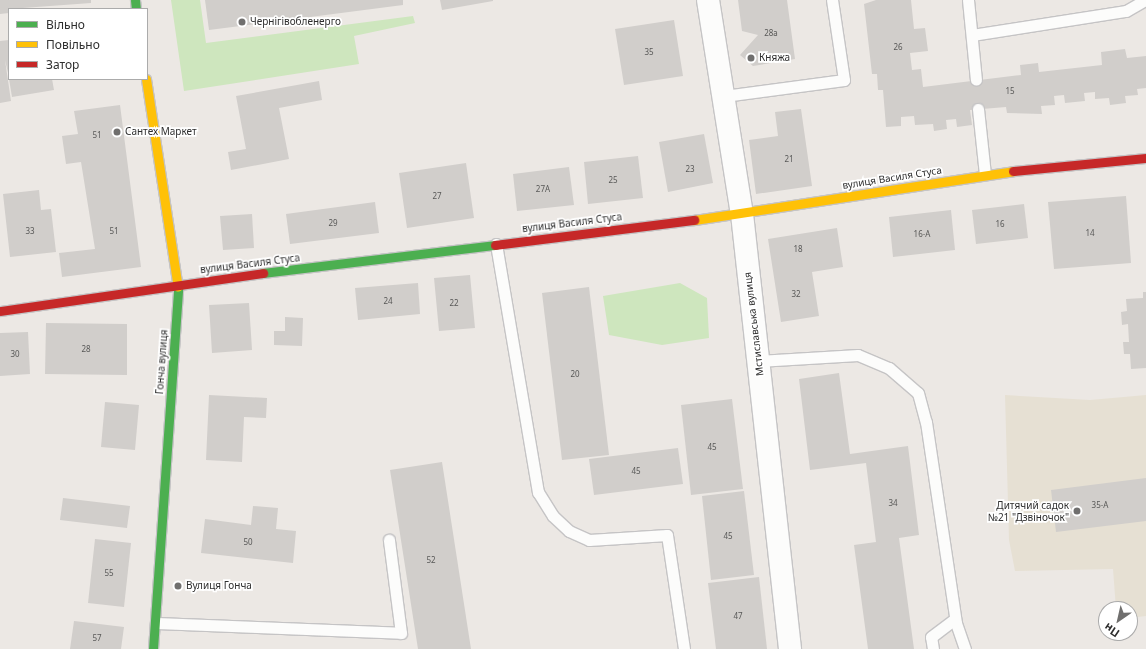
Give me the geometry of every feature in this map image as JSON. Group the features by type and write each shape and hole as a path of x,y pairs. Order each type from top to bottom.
{"street":[{"name":"Мстиславська вулиця","path":"708,0 742,214 790,649"},
{"name":"Гонча вулиця","path":"146,80 178,284 156,623 153,649"},
{"name":"вулиця Василя Стуса","path":"0,311 178,284 742,214 985,174 1146,158"}],"lane":[{"path":"724,96 844,80 832,0"},
{"path":"968,0 976,80"},
{"path":"972,35 1126,11 1145,0"},
{"path":"978,109 985,174"},
{"path":"496,244 538,492 553,516 569,531 589,540 668,535 684,649"},
{"path":"758,361 858,356 889,368 918,393 926,422 955,619 965,649"},
{"path":"156,623 401,633 389,540"},
{"path":"933,649 931,637 955,619"}],"shaded area":[{"name":"Дитячий садок №21 \"Дзвіночок\"","path":"1005,395 1090,400 1146,395 1146,616 1138,617 1138,601 1115,601 1113,569 1015,571 1009,540"}],"green space":[{"path":"171,0 200,0 206,43 413,16 415,23 354,36 359,64 184,91"},
{"path":"680,283 707,298 709,338 662,345 609,335 603,296"}],"building":[{"path":"0,0 91,0 91,3 8,8 8,13 0,14"},
{"name":"Чернігівобленерго","path":"205,0 403,0 403,5 209,30"},
{"path":"440,0 493,0 493,1 442,10"},
{"path":"738,0 787,0 795,59 753,66 740,55 758,35 742,31"},
{"path":"876,0 911,0 914,29 925,28 928,51 910,53 912,70 921,69 923,87 1021,75 1020,65 1038,63 1039,72 1102,65 1101,52 1125,49 1127,58 1146,56 1146,88 1137,89 1138,95 1125,96 1126,103 1110,105 1109,98 1095,99 1095,92 1084,93 1085,101 1065,103 1064,95 1054,96 1055,105 1041,106 1042,114 1007,113 1006,107 970,110 972,125 957,127 956,119 946,120 947,129 934,131 933,124 915,125 914,116 901,117 901,126 886,127 883,90 878,90 877,74 872,74 864,4"},
{"path":"674,20 683,76 624,85 615,29"},
{"path":"8,40 8,73 5,60 11,101 0,103 0,41"},
{"path":"9,80 52,80 54,90 12,97"},
{"path":"319,81 322,100 279,108 289,159 231,170 228,152 246,149 236,96"},
{"path":"120,105 141,267 62,277 59,253 95,249 81,162 66,164 62,136 78,134 74,111"},
{"path":"801,109 812,186 756,194 749,140 778,136 775,112"},
{"path":"704,134 713,183 668,192 659,142"},
{"path":"638,156 643,198 588,204 584,162"},
{"path":"466,163 474,218 407,228 399,173"},
{"path":"569,167 574,205 517,211 513,174"},
{"path":"39,190 41,210 51,209 56,252 10,257 3,194"},
{"path":"1126,196 1131,263 1054,269 1048,202"},
{"path":"375,202 379,233 290,244 286,214"},
{"path":"1024,204 1028,238 976,244 972,210"},
{"path":"951,210 955,250 893,257 889,217"},
{"path":"252,214 254,248 223,250 220,216"},
{"path":"837,228 843,267 812,272 819,316 781,322 768,239"},
{"path":"470,275 475,328 439,331 434,278"},
{"path":"418,283 420,314 358,320 355,288"},
{"path":"589,287 609,455 562,460 542,293"},
{"path":"1143,292 1146,292 1146,368 1131,369 1130,354 1124,354 1123,342 1129,342 1128,324 1122,325 1121,312 1127,311 1126,299 1143,298"},
{"path":"249,303 252,350 212,353 209,305"},
{"path":"285,317 303,318 302,346 274,345 274,331 285,331"},
{"path":"46,323 127,324 127,375 45,374"},
{"path":"28,332 30,374 0,376 0,333"},
{"path":"839,373 850,454 908,446 919,535 899,538 914,649 868,649 854,545 876,542 866,463 810,470 799,379"},
{"path":"209,395 267,398 266,418 244,417 242,462 206,460"},
{"path":"732,399 743,489 691,495 681,405"},
{"path":"105,402 139,405 135,450 101,447"},
{"path":"678,448 683,484 594,495 589,459"},
{"path":"442,462 471,649 418,649 390,470"},
{"path":"1146,478 1146,521 1056,532 1051,490"},
{"path":"744,491 754,575 711,580 702,496"},
{"path":"63,498 130,506 127,528 60,520"},
{"path":"253,506 278,508 276,529 296,531 293,563 201,553 205,519 251,525"},
{"path":"95,539 131,543 124,607 88,603"},
{"path":"759,577 767,649 716,649 708,583"},
{"path":"74,621 124,627 121,649 70,649"}],"traffic: fast":[{"path":"135,0 136,8"},
{"path":"263,273 495,245"},
{"path":"153,649 178,287"}],"traffic: slow":[{"path":"146,80 178,287"},
{"path":"694,220 1013,171"}],"traffic: jam":[{"path":"1013,171 1146,158"},
{"path":"495,245 694,220"},
{"path":"0,311 263,273"}],"place":[{"name":"Чернігівобленерго","path":"242,22"},
{"name":"Княжа","path":"751,58"},
{"name":"Сантех Маркет","path":"117,132"},
{"name":"Дитячий садок №21 \"Дзвіночок\"","path":"1077,511"},
{"name":"Вулиця Гонча","path":"178,586"}]}
